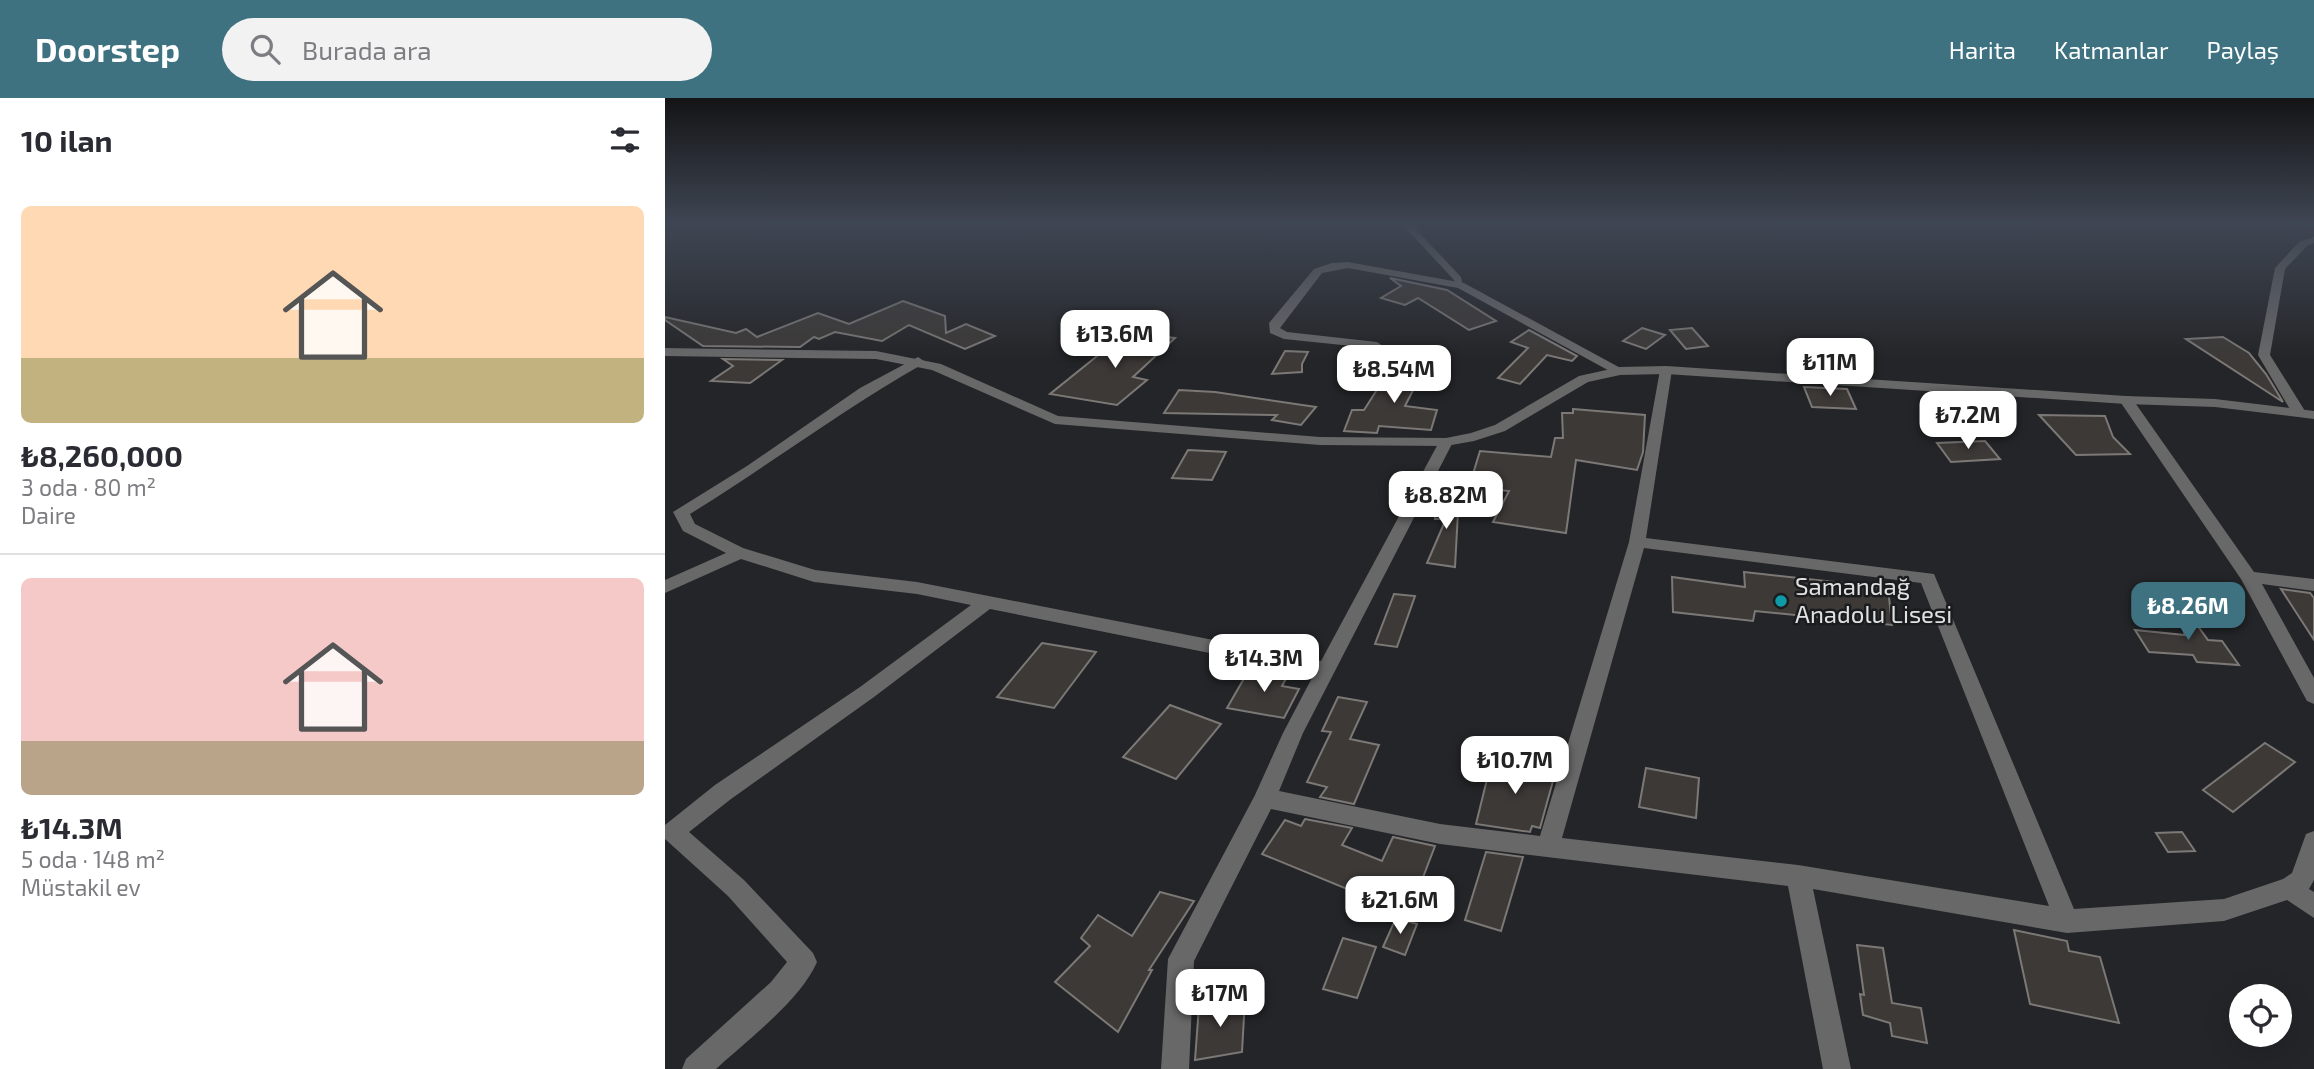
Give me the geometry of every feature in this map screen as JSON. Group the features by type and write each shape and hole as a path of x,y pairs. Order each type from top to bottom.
{"street":[{"path":"1322,269 1273,326 1274,330 1284,335 1377,346"},
{"path":"1372,269 1438,285 1460,285 1620,371"},
{"path":"2280,269 2264,355 2298,411"},
{"path":"665,352 818,352 876,355 918,361 1055,420 1320,441 1446,442 1500,428 1584,379 1620,371 1666,370 2126,400 2215,403 2314,415"},
{"path":"918,361 865,391 752,469 673,512 689,527 740,553 814,576 918,588 1328,670"},
{"path":"1548,846 1637,542 1666,370"},
{"path":"2126,400 2249,577 2314,696"},
{"path":"1175,1069 1181,959 1265,798 1293,733 1446,442"},
{"path":"1637,542 1929,578 2067,920"},
{"path":"665,587 740,553"},
{"path":"2249,577 2314,585"},
{"path":"696,1069 781,991 804,962 736,888 673,832 723,792 867,692 988,601"},
{"path":"1265,798 1440,834 1798,876 2067,920 2224,910 2290,888 2302,880 2314,841"},
{"path":"1798,876 1837,1069"},
{"path":"2290,888 2314,907"}],"lane":[{"path":"1449,269 1460,285"}],"building":[{"path":"1390,278 1447,290 1496,321 1469,330 1418,298 1405,305 1381,298 1401,286"},
{"path":"903,301 945,316 946,333 966,324 995,336 965,349 909,325 882,341 835,332 819,339 814,337 800,347 703,346 665,320 665,317 736,333 746,329 757,337 818,313 849,324"},
{"path":"1642,328 1665,335 1646,349 1623,341"},
{"path":"1692,328 1708,346 1686,349 1670,330"},
{"path":"1529,330 1577,356 1572,361 1547,355 1520,384 1498,378 1528,348 1511,342"},
{"path":"1127,332 1175,338 1133,377 1147,380 1117,405 1050,394"},
{"path":"2223,337 2249,353 2283,402 2186,339"},
{"path":"1285,351 1308,352 1302,364 1302,372 1272,374"},
{"path":"723,359 782,360 750,383 711,381 733,366"},
{"path":"1406,359 1428,361 1405,406 1437,410 1431,430 1379,426 1377,433 1344,431 1352,410 1364,410 1380,385 1391,386"},
{"path":"1804,387 1847,389 1856,409 1812,407"},
{"path":"1179,390 1215,392 1316,407 1301,425 1272,420 1277,415 1164,413"},
{"path":"1573,409 1645,415 1643,452 1637,470 1576,460 1566,533 1493,522 1509,491 1469,487 1480,451 1551,457 1555,438 1563,438 1562,413 1573,413"},
{"path":"2039,415 2105,416 2113,437 2130,454 2076,455"},
{"path":"1985,441 2000,459 1951,462 1937,443"},
{"path":"1188,450 1226,452 1212,480 1172,478"},
{"path":"1457,493 1455,567 1427,563 1446,519 1435,519 1437,494"},
{"name":"Samandağ Anadolu Lisesi","path":"1744,572 1888,588 1892,625 1755,611 1753,621 1673,612 1672,577 1745,587"},
{"path":"2281,589 2310,593 2314,598 2314,640"},
{"path":"1394,594 1415,596 1397,647 1375,644"},
{"path":"2179,600 2208,640 2222,641 2239,665 2197,662 2193,655 2149,652 2135,630 2185,635 2174,603"},
{"path":"1042,643 1096,652 1054,708 997,697"},
{"path":"1250,668 1288,675 1282,686 1299,689 1284,718 1227,708"},
{"path":"1338,697 1367,702 1350,739 1379,745 1354,804 1320,797 1327,787 1307,782 1331,732 1322,731"},
{"path":"1170,705 1221,724 1176,779 1123,757"},
{"path":"2265,743 2295,762 2233,812 2203,790"},
{"path":"1492,759 1556,770 1540,828 1532,826 1530,832 1476,824"},
{"path":"1646,768 1699,778 1696,818 1639,807"},
{"path":"1305,819 1352,828 1342,845 1382,861 1393,837 1435,846 1412,906 1354,888 1352,891 1262,854 1285,820 1301,826"},
{"path":"2182,832 2195,851 2168,852 2156,833"},
{"path":"1486,852 1523,857 1501,931 1465,920"},
{"path":"1160,892 1194,901 1149,970 1152,970 1118,1032 1055,982 1090,946 1081,938 1098,915 1132,936"},
{"path":"1396,918 1417,924 1405,955 1383,947"},
{"path":"2014,930 2067,941 2069,951 2100,957 2119,1023 2030,1004"},
{"path":"1343,938 1376,947 1357,998 1323,989"},
{"path":"1857,945 1883,948 1892,1003 1921,1008 1927,1043 1892,1036 1890,1023 1863,1015 1860,994 1864,995"},
{"path":"1245,999 1242,1052 1195,1060 1199,1006"}],"place":[{"name":"Samandağ Anadolu Lisesi","path":"1781,601"}]}
